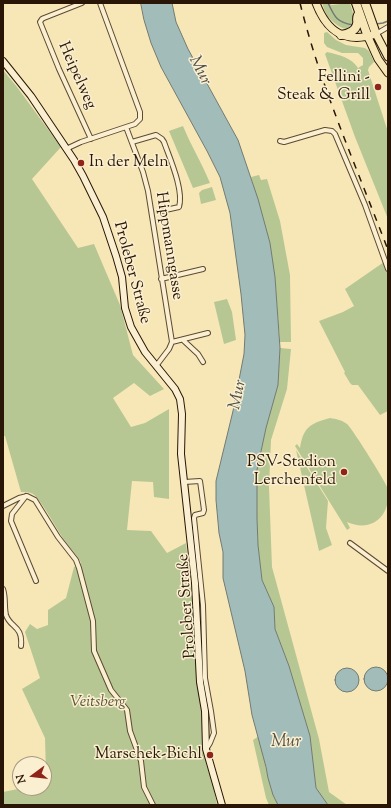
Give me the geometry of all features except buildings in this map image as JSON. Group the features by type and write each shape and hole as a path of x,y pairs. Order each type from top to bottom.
{"highway":[{"path":"356,3 358,14 372,36"},
{"path":"364,3 372,36"},
{"path":"341,35 348,34 354,30 357,24 356,18 358,14"}],"main road":[{"path":"316,3 328,25 341,35 356,38 372,36"},
{"path":"372,36 388,57"},
{"path":"372,36 378,58 388,73"},
{"name":"Proleber Straße","path":"3,61 31,96 86,181 108,232 122,278 125,308 131,327 142,348 175,389 181,403 181,454 196,590 200,682 205,711 206,749 222,805"}],"street":[{"name":"Heipelweg","path":"82,3 44,18 40,22 59,69 91,139"},
{"path":"66,149 126,127 139,121 140,119 140,112 100,3"},
{"path":"372,36 388,27"},
{"name":"Hippmanngasse","path":"126,127 143,172 153,213 161,279 172,342"},
{"path":"280,141 284,142 329,130 335,134 365,205 388,269"},
{"path":"132,142 156,135 162,138 178,188 180,201 179,207 161,211"},
{"path":"161,279 203,269"},
{"path":"156,366 172,342 208,333"},
{"path":"184,340 198,354 203,362"},
{"name":"Proleber Straße","path":"184,482 200,482 204,510 203,513 195,515 194,518 203,605 205,678 214,733 206,749"},
{"path":"26,496 12,514 11,521 36,581"},
{"path":"3,506 26,496 35,500 39,504 58,537 76,560 93,621 94,651 111,690 127,710 130,731 141,761 144,787 154,805"},
{"path":"350,543 388,571"},
{"path":"3,589 6,599 6,617 20,633 21,646"}],"green space":[{"path":"322,3 330,3 331,5 350,3 354,17 353,26 350,29 346,29 338,26 327,15"},
{"path":"327,32 336,40 346,45 365,48 369,51 374,62 368,70 388,132 388,219 355,137 325,54 327,52 344,57 352,61 358,68 363,65 363,58 358,53 342,53 327,47 324,43 324,33"},
{"name":"Veitsberg","path":"3,70 61,147 32,179 78,248 94,244 120,305 133,355 164,389 150,396 134,383 113,398 131,427 145,423 169,409 169,499 154,497 153,482 132,481 127,530 151,531 167,553 186,543 206,763 217,805 3,805 3,792 12,790 12,796 52,796 52,756 46,756 45,738 22,689 40,678 25,632 30,624 37,629 48,625 48,610 66,598 74,567 81,563 37,498 32,493 21,492 5,436 3,436"},
{"path":"183,126 210,183 193,188 169,131"},
{"path":"259,175 261,180 267,179 280,221 290,275 291,342 280,342 275,277 270,243 251,177"},
{"path":"212,187 216,200 201,204 199,193 202,190"},
{"path":"384,262 388,275 388,411 380,415 358,385 352,385 350,383 319,321 354,306 345,289"},
{"path":"227,299 232,312 236,340 224,344 214,302"},
{"path":"280,348 291,349 287,389 271,440 269,487 272,567 319,739 329,792 347,805 328,805 316,788 310,736 289,666 275,629 274,607 262,580 258,545 257,470 266,428 278,385"},
{"path":"330,418 337,419 347,424 376,467 388,489 388,499 383,514 372,524 356,525 347,522 350,528 347,530 295,446 297,444 300,448 303,436 309,427 317,422"},
{"path":"296,450 328,501 326,528 332,545 319,551"},
{"path":"259,736 268,778 273,795 278,805 269,805 266,798 253,740"}],"water":[{"name":"Mur","path":"141,3 172,3 176,22 188,49 238,140 258,199 270,243 275,277 280,348 278,385 266,428 257,470 258,545 262,580 274,607 275,629 289,666 310,736 316,788 328,805 278,805 273,795 268,778 252,715 245,671 223,578 223,552 219,533 216,500 216,481 233,411 244,354 245,335 230,213 220,177 161,67 151,43 144,20"},
{"path":"376,667 384,671 388,679 384,687 376,691 368,687 364,679 368,671"},
{"path":"347,668 355,672 359,680 355,688 347,692 339,688 335,680 339,672"}],"waterway":[{"path":"328,3 340,21 353,25"},
{"path":"376,24 388,21"}],"tunnel":[{"path":"155,212 161,211"}],"railway":[{"path":"300,3 318,66 340,128 388,250"}],"place":[{"name":"Fellini - Steak & Grill","path":"378,87"},
{"name":"In der Meln","path":"81,163"},
{"name":"PSV-Stadion Lerchenfeld","path":"344,472"},
{"name":"Marschek-Bichl","path":"210,755"}]}
